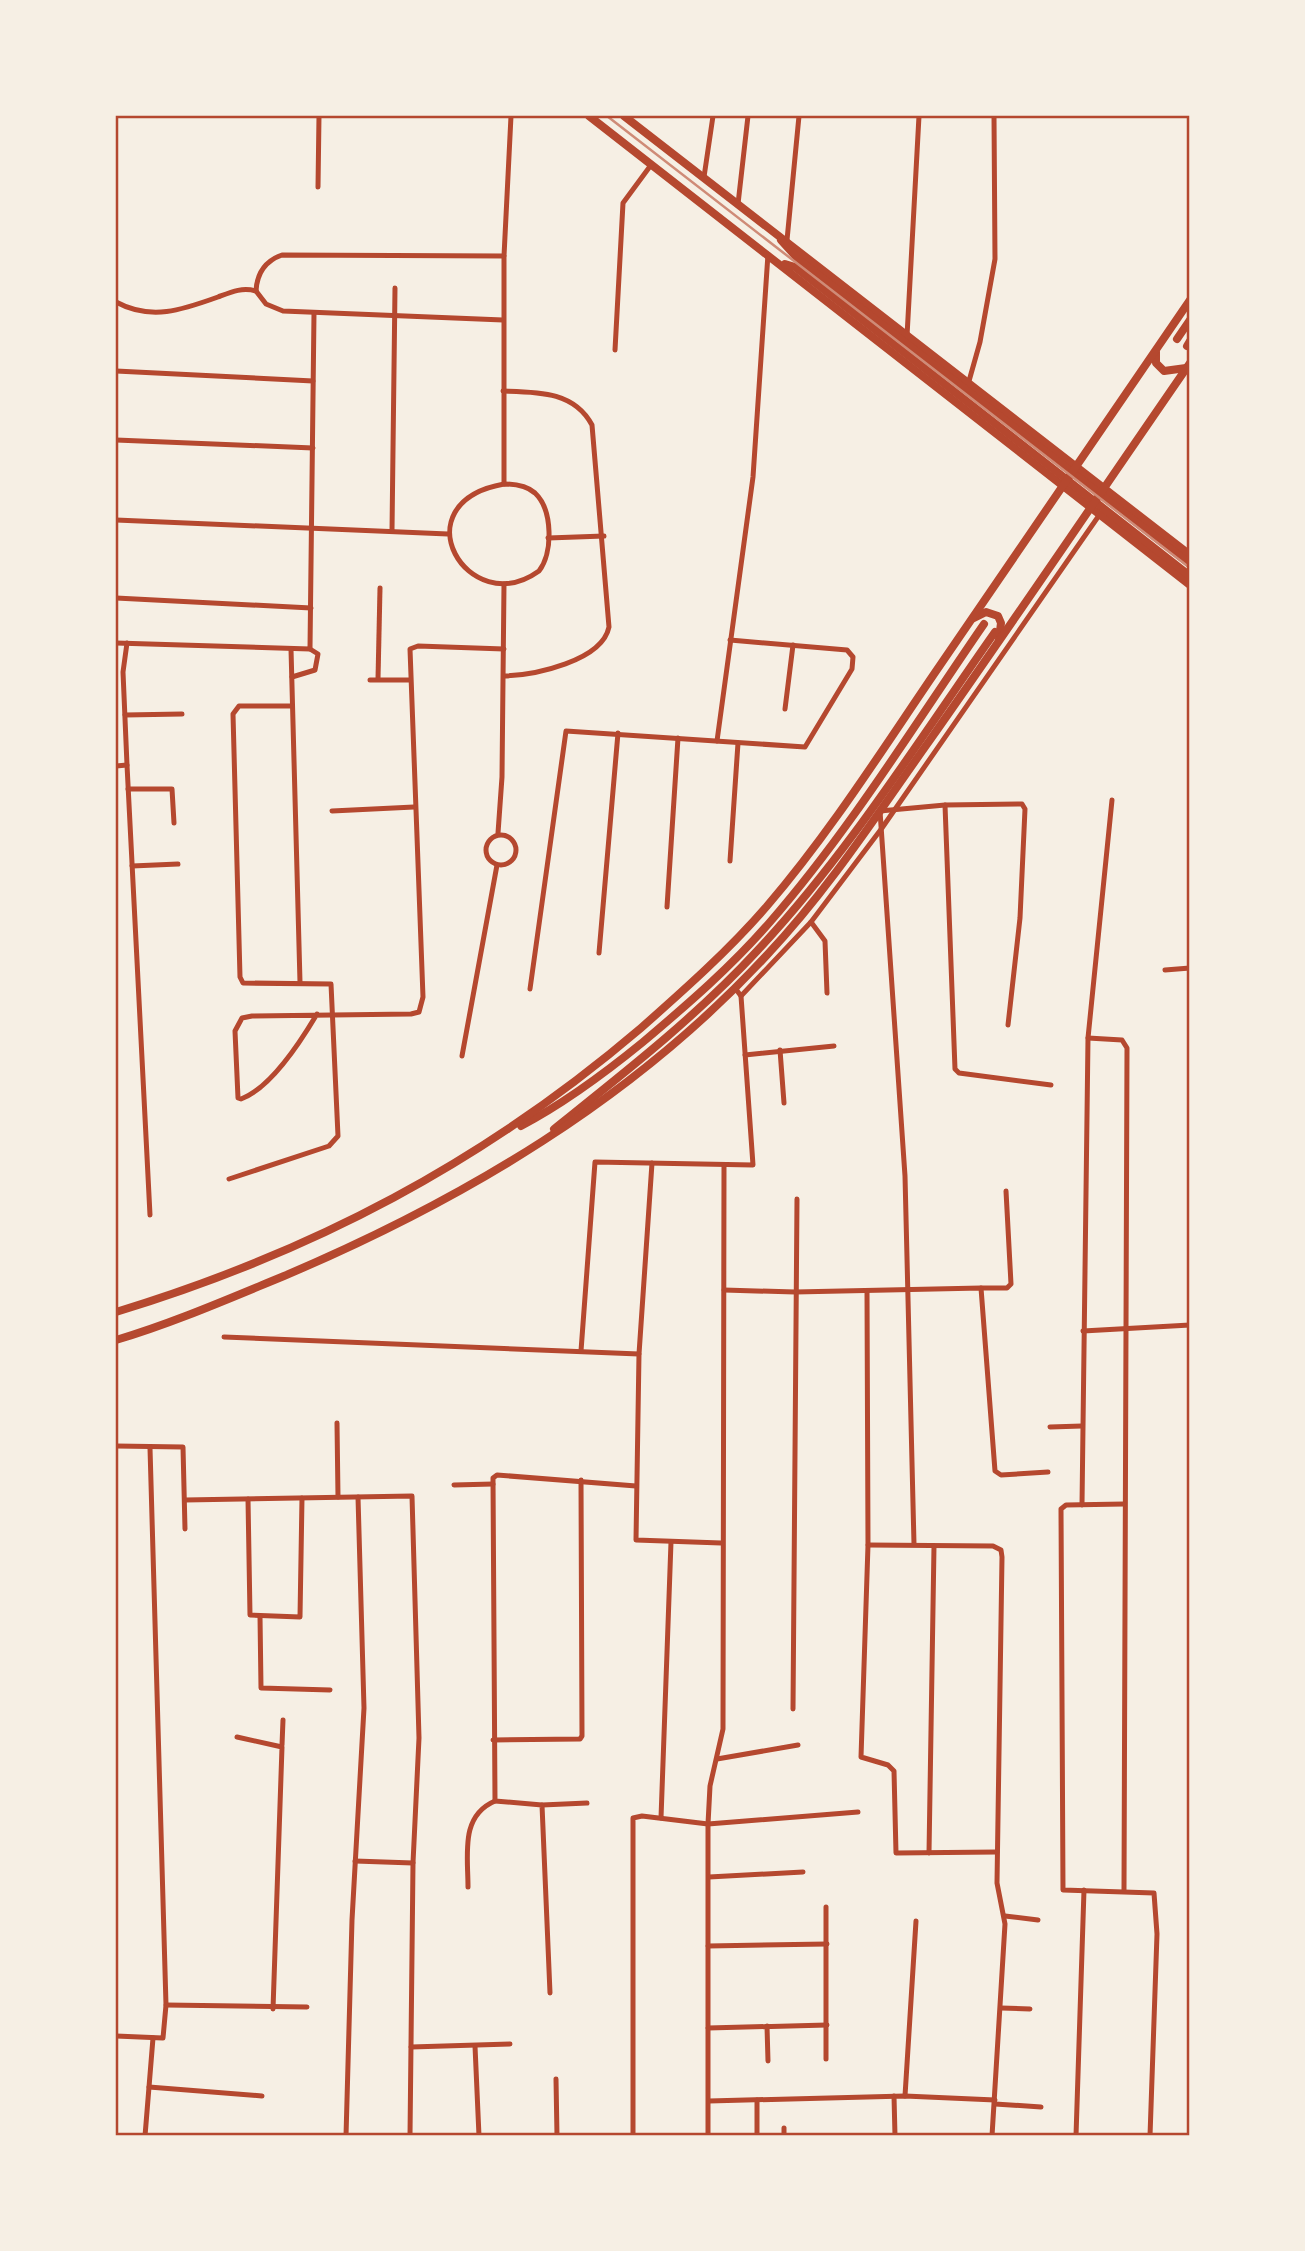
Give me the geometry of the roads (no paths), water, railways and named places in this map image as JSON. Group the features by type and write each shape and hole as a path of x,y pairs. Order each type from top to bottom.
{"main road":[{"path":"589,116 1189,585"},
{"path":"624,116 969,381 1189,555"},
{"path":"775,231 799,260 837,295 1189,576"},
{"path":"778,262 795,267 837,295 1189,564"},
{"path":"495,1140 622,1044 693,982 760,915 842,807 1189,300"},
{"path":"1177,339 1189,320"},
{"path":"1156,349 1156,363 1160,369 1168,372 1188,365"},
{"path":"116,1340 183,1318 329,1256 430,1208 511,1162 623,1085 736,988 822,892 998,643 1188,365"},
{"path":"1017,450 1030,441 1032,431"},
{"path":"1157,560 1161,544 1170,540"},
{"path":"972,619 986,612 998,617 1001,623 998,643"},
{"path":"116,1312 208,1280 334,1228 412,1189 592,1082 686,1005 744,950 823,856 984,624"},
{"path":"511,1162 662,1040 757,951 848,841 995,632"}],"street":[{"path":"318,187 319,116"},
{"path":"503,484 504,257 511,116"},
{"path":"704,177 713,116"},
{"path":"738,204 748,116"},
{"path":"787,240 799,116"},
{"path":"907,336 919,116"},
{"path":"969,381 981,342 996,259 994,116"},
{"path":"615,351 623,203 651,164"},
{"path":"717,741 753,477 768,254"},
{"path":"256,291 264,267 270,259 282,256 504,257"},
{"path":"392,531 396,288"},
{"path":"116,302 134,311 172,312 240,289 256,291 272,308 314,313 503,320"},
{"path":"308,648 311,608 314,313"},
{"path":"116,371 313,381"},
{"path":"503,391 558,396 587,415 594,437 610,627 602,645 571,662 503,676"},
{"path":"116,440 313,448"},
{"path":"503,484 527,489 538,497 546,520 547,558 540,571 524,579 504,584 478,578 466,569 454,553 448,534 454,514 464,499 486,487 503,484"},
{"path":"741,996 811,922 882,828 1100,514"},
{"path":"116,520 448,534"},
{"path":"548,538 604,536"},
{"path":"497,865 486,852 489,841 498,833 504,584"},
{"path":"378,679 380,588"},
{"path":"116,598 311,608"},
{"path":"530,989 566,731 805,747 847,681 853,657 847,650 730,640"},
{"path":"116,643 308,648 318,654 316,668 292,677"},
{"path":"127,643 123,672 150,1215"},
{"path":"785,709 793,645"},
{"path":"317,1014 302,1039 267,1081 252,1095 238,1098 237,1023 252,1016 317,1014 419,1012 423,997 409,680 410,649 414,646 504,649"},
{"path":"291,649 300,982"},
{"path":"370,680 409,680"},
{"path":"229,1179 335,1141 338,1130 331,984 243,983 240,977 233,714 239,706 292,706"},
{"path":"125,716 183,714"},
{"path":"599,953 618,733"},
{"path":"667,907 678,738"},
{"path":"730,861 738,743"},
{"path":"116,766 127,765"},
{"path":"128,789 172,789 174,824"},
{"path":"1082,1505 1088,1038 1112,800"},
{"path":"914,1544 905,1176 880,811 1018,802 1025,809 1020,918 1008,1025"},
{"path":"944,805 955,1069 959,1073 1051,1085"},
{"path":"332,811 414,807"},
{"path":"497,865 508,863 515,848 510,838 498,833"},
{"path":"132,866 178,864"},
{"path":"462,1056 497,865"},
{"path":"811,922 825,941 827,993"},
{"path":"1165,970 1189,968"},
{"path":"581,1351 595,1162 753,1165 741,996 736,988"},
{"path":"1088,1038 1122,1040 1127,1048 1124,1890"},
{"path":"746,1055 834,1046"},
{"path":"780,1050 784,1103"},
{"path":"652,1163 639,1354 636,1540 721,1544"},
{"path":"708,2136 708,1824 710,1786 723,1729 721,1544 724,1166"},
{"path":"724,1290 795,1292 1007,1288 1011,1284 1006,1191"},
{"path":"793,1709 797,1199"},
{"path":"981,1288 995,1471 1001,1475 1048,1472"},
{"path":"867,1291 867,1545 860,1753 866,1760 888,1765 894,1771 894,1851 997,1852"},
{"path":"1083,1331 1189,1325"},
{"path":"224,1337 639,1354"},
{"path":"337,1423 338,1497"},
{"path":"1050,1427 1082,1426"},
{"path":"116,1446 183,1447 185,1529"},
{"path":"116,2036 163,2038 166,2005 150,1448"},
{"path":"495,1801 494,1475 636,1486"},
{"path":"493,1740 580,1739 582,1736 581,1480"},
{"path":"454,1485 493,1484"},
{"path":"185,1500 412,1496 419,1738 413,1863 410,2136"},
{"path":"346,2136 355,1861 364,1708 358,1497"},
{"path":"248,1499 250,1615 301,1617 302,1498"},
{"path":"1124,1504 1066,1505 1061,1509 1063,1890 1154,1893 1157,1934 1150,2136"},
{"path":"661,1818 671,1542"},
{"path":"867,1545 993,1546 1001,1550 997,1852 998,1893 1005,1916 992,2136"},
{"path":"929,1853 934,1546"},
{"path":"260,1616 261,1688 330,1690"},
{"path":"273,2009 283,1720"},
{"path":"237,1737 282,1745"},
{"path":"717,1759 798,1745"},
{"path":"468,1887 469,1828 475,1814 495,1801 542,1805 587,1803"},
{"path":"542,1805 550,1993"},
{"path":"633,2136 634,1818 661,1818 708,1824 858,1812"},
{"path":"355,1861 413,1863"},
{"path":"709,1877 803,1872"},
{"path":"1076,2136 1084,1890"},
{"path":"826,2059 827,1907"},
{"path":"1005,1916 1038,1920"},
{"path":"905,2096 916,1921"},
{"path":"708,1946 827,1944"},
{"path":"166,2005 273,2009 307,2007"},
{"path":"1001,2008 1030,2009"},
{"path":"708,2028 827,2025"},
{"path":"768,2026 768,2061"},
{"path":"145,2136 153,2038"},
{"path":"411,2047 510,2044"},
{"path":"475,2046 479,2136"},
{"path":"556,2078 556,2136"},
{"path":"149,2087 262,2096"},
{"path":"894,2096 895,2136"},
{"path":"709,2101 905,2096 1041,2107"},
{"path":"757,2100 757,2136"},
{"path":"784,2128 784,2136"}],"railway":[{"path":"607,116 1190,568"}]}
